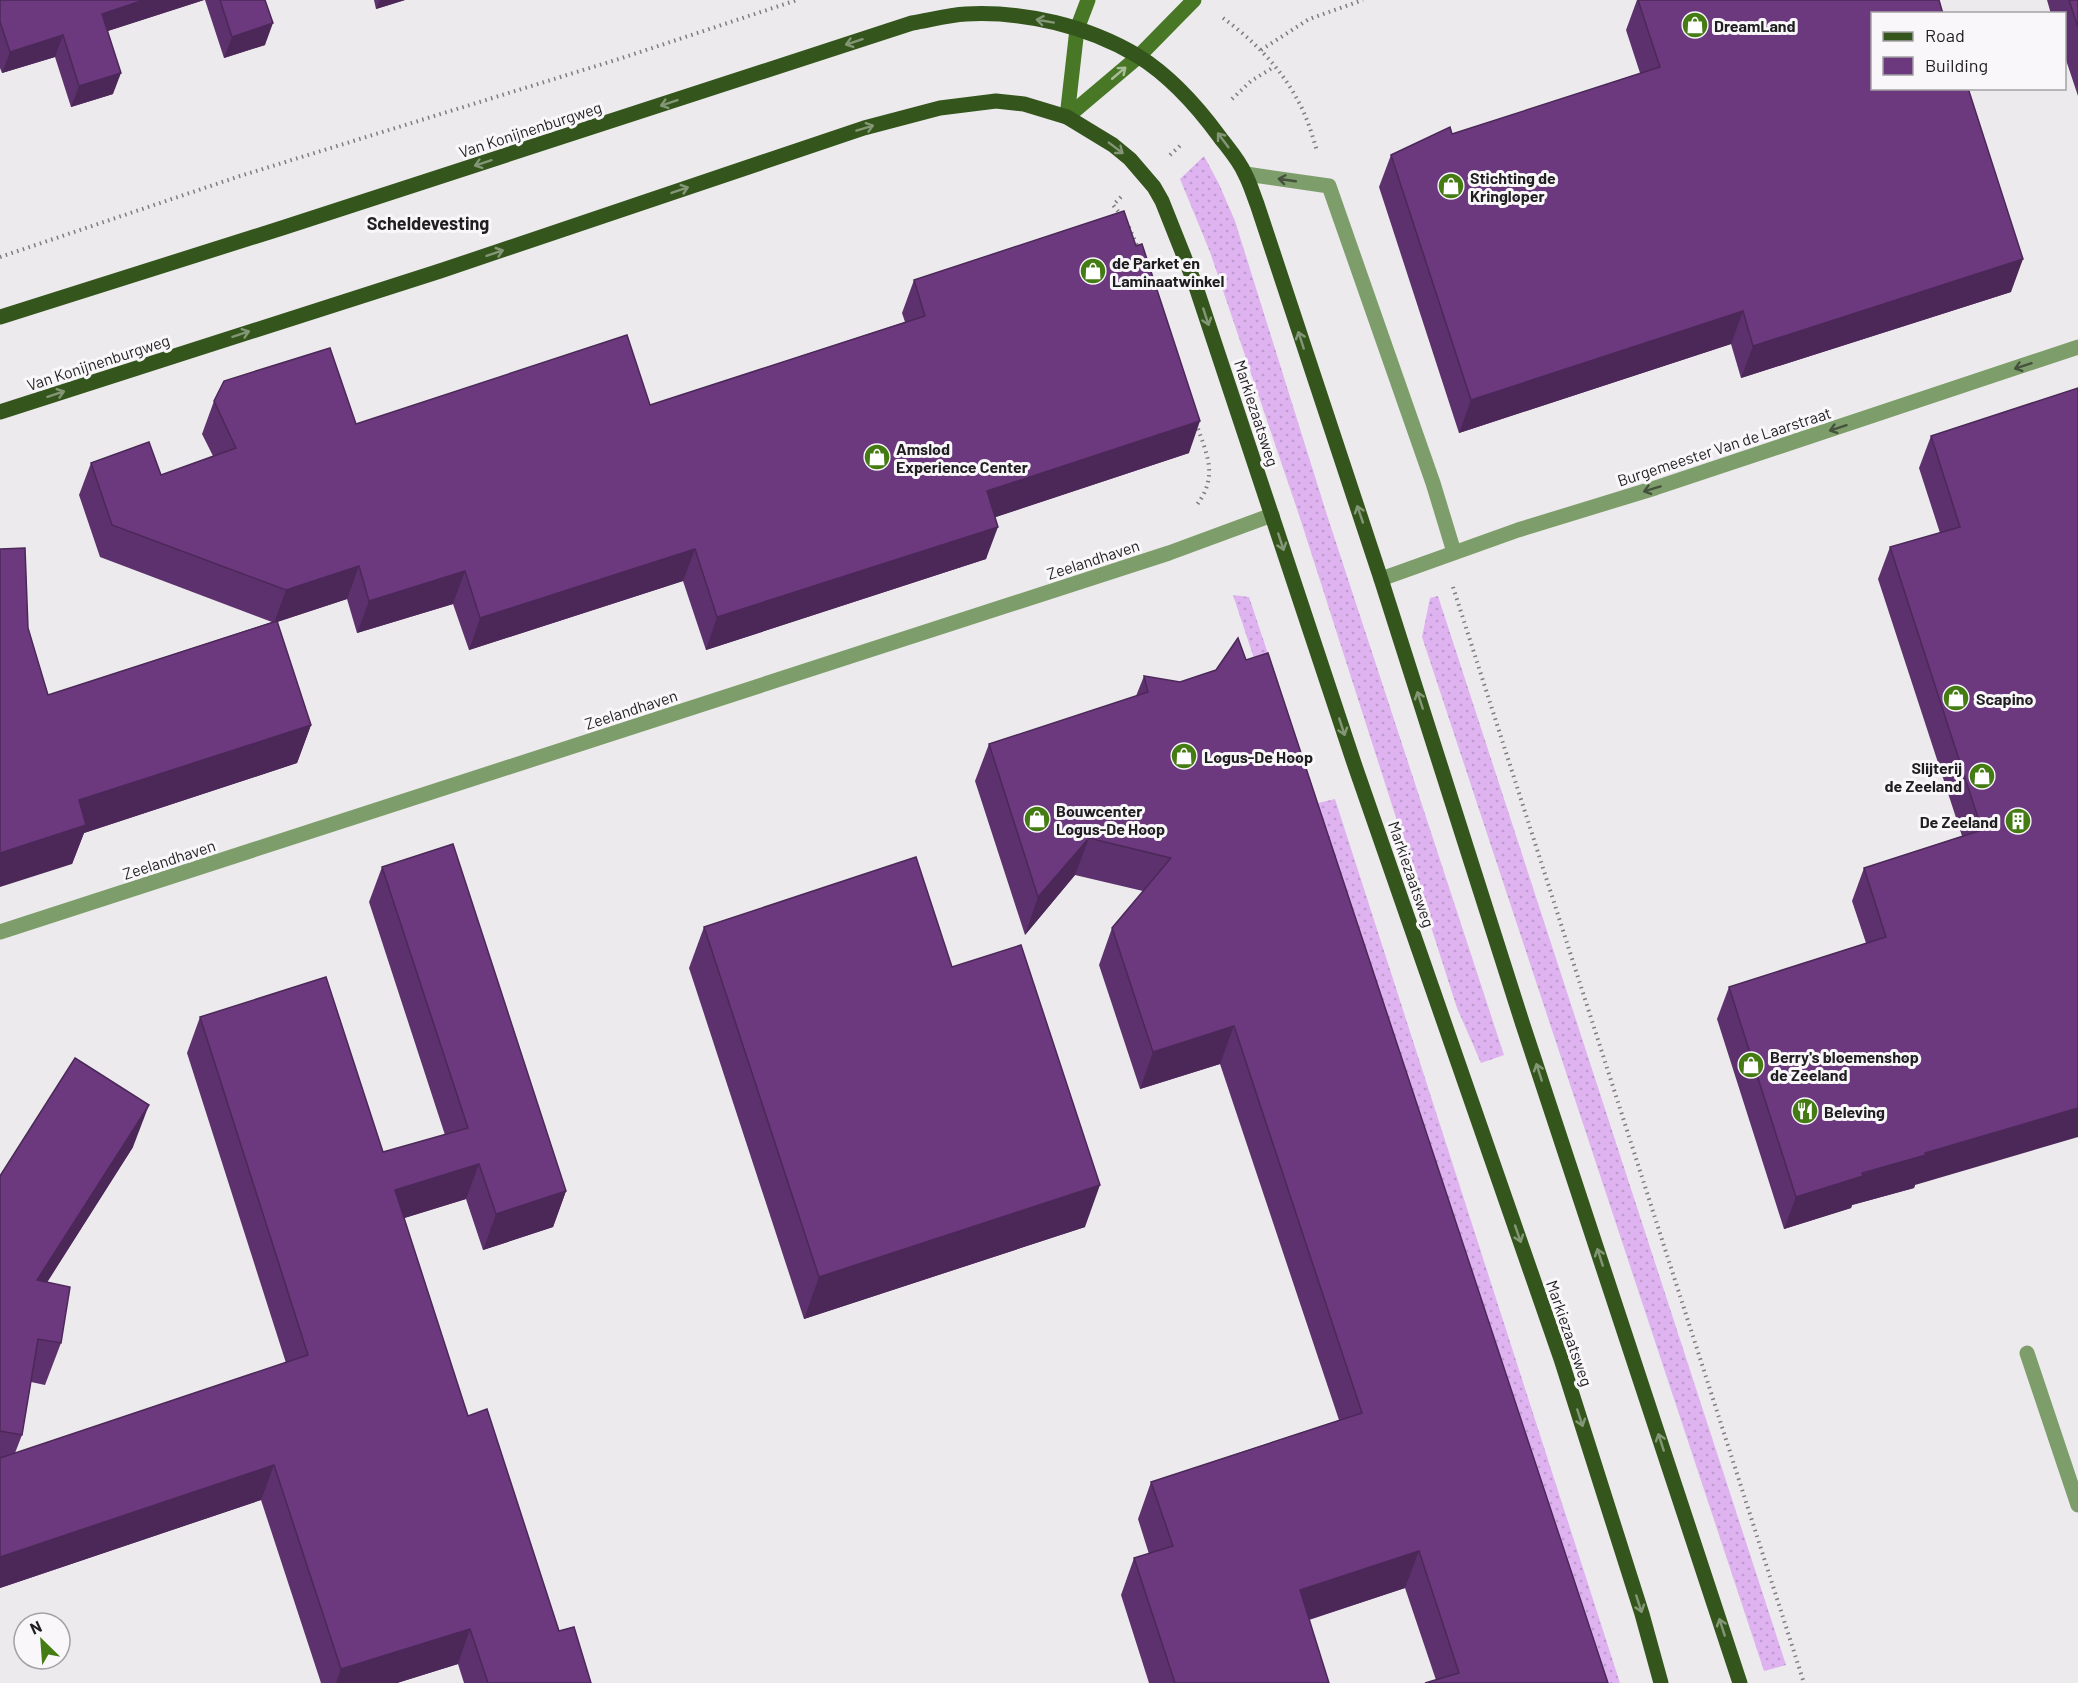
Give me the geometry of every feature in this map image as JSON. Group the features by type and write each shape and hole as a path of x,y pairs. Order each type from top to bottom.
{"main road":[{"path":"1067,117 1077,29 1088,0"},
{"path":"1067,117 1138,57 1194,0"},
{"name":"Van Konijnenburgweg","path":"0,317 282,228 912,23 965,14 995,14 1049,21 1106,40 1138,57"},
{"path":"1138,57 1167,79 1209,121 1246,174 1382,579 1527,1036 1740,1683"},
{"name":"Van Konijnenburgweg","path":"0,412 440,271 864,128 940,108 996,100 1067,117"},
{"name":"Markiezaatsweg","path":"1067,117 1113,145 1130,159 1154,187 1162,201 1195,284 1355,766 1561,1359 1642,1614 1661,1683"}],"street":[{"path":"1246,174 1329,186 1433,483 1454,552"},
{"name":"Burgemeester Van de Laarstraat","path":"1382,579 1518,530 1666,484 2078,347"},
{"name":"Zeelandhaven","path":"0,932 1169,553 1272,515"},
{"path":"2027,1353 2078,1505"}],"path":[{"path":"0,257 240,176 622,58 797,0"},
{"path":"1261,50 1309,19 1363,0"},
{"path":"1221,17 1261,50 1285,78 1298,100 1329,186"},
{"path":"1113,205 1131,230 1139,252"},
{"path":"1169,553 1182,525 1204,495 1210,466 1192,412"},
{"path":"1454,552 1452,584 1804,1683"}],"shaded area":[{"path":"1204,156 1235,221 1327,515 1504,1055 1481,1063 1457,1008 1300,518 1210,252 1180,179"},
{"path":"1233,595 1249,597 1318,803 1335,799 1620,1683 1593,1683"},
{"path":"1438,596 1786,1665 1764,1671 1422,637 1430,598"}],"building":[{"path":"0,0 144,0 102,14 121,73 79,86 63,35 10,52 0,22"},
{"path":"220,0 265,0 273,23 232,37"},
{"path":"1638,0 1939,0 1942,12 1871,12 1871,90 1969,90 2023,259 1753,346 1743,311 1471,400 1391,155 1450,127 1452,134 1660,67"},
{"path":"2069,0 2078,0 2078,27"},
{"path":"1124,211 1136,246 1142,244 1200,421 987,491 998,527 717,617 695,549 480,618 465,571 369,601 359,566 286,590 112,525 91,463 149,442 161,475 236,448 214,401 224,381 330,348 356,424 627,335 650,405 925,316 914,280"},
{"name":"De Zeeland","path":"2078,388 2078,1108 1925,1153 1926,1155 1862,1173 1863,1176 1796,1197 1729,987 1886,937 1864,868 1982,830 1890,547 1960,527 1931,436"},
{"path":"25,548 28,628 48,695 277,621 311,725 79,800 86,825 0,853 0,549"},
{"path":"1238,638 1246,660 1268,653 1608,1683 1425,1683 1459,1673 1419,1551 1300,1590 1329,1683 1175,1683 1134,1558 1173,1546 1151,1482 1362,1413 1234,1026 1153,1052 1112,928 1171,858 1089,838 1038,897 989,744 1148,692 1144,676 1180,682 1216,670"},
{"path":"453,844 566,1191 496,1214 479,1164 395,1190 468,1416 487,1409 559,1631 574,1627 591,1683 488,1683 470,1629 341,1669 274,1465 0,1557 0,1458 308,1355 200,1017 326,977 383,1152 468,1128 382,867"},
{"path":"916,857 952,967 1021,945 1100,1185 819,1277 704,927"},
{"path":"75,1058 149,1105 37,1280 70,1287 61,1343 38,1339 22,1435 0,1431 0,1176"}],"place":[{"name":"DreamLand","path":"1695,25"},
{"name":"Stichting de Kringloper","path":"1451,186"},
{"name":"de Parket en Laminaatwinkel","path":"1093,271"},
{"name":"Amslod Experience Center","path":"877,457"},
{"name":"Scapino","path":"1956,698"},
{"name":"Logus-De Hoop","path":"1184,756"},
{"name":"Slijterij de Zeeland","path":"1982,776"},
{"name":"Bouwcenter Logus-De Hoop","path":"1037,819"},
{"name":"De Zeeland","path":"2018,821"},
{"name":"Berry's bloemenshop de Zeeland","path":"1751,1065"},
{"name":"Beleving","path":"1805,1111"}],"district":[{"name":"Scheldevesting","path":"428,223"}]}
